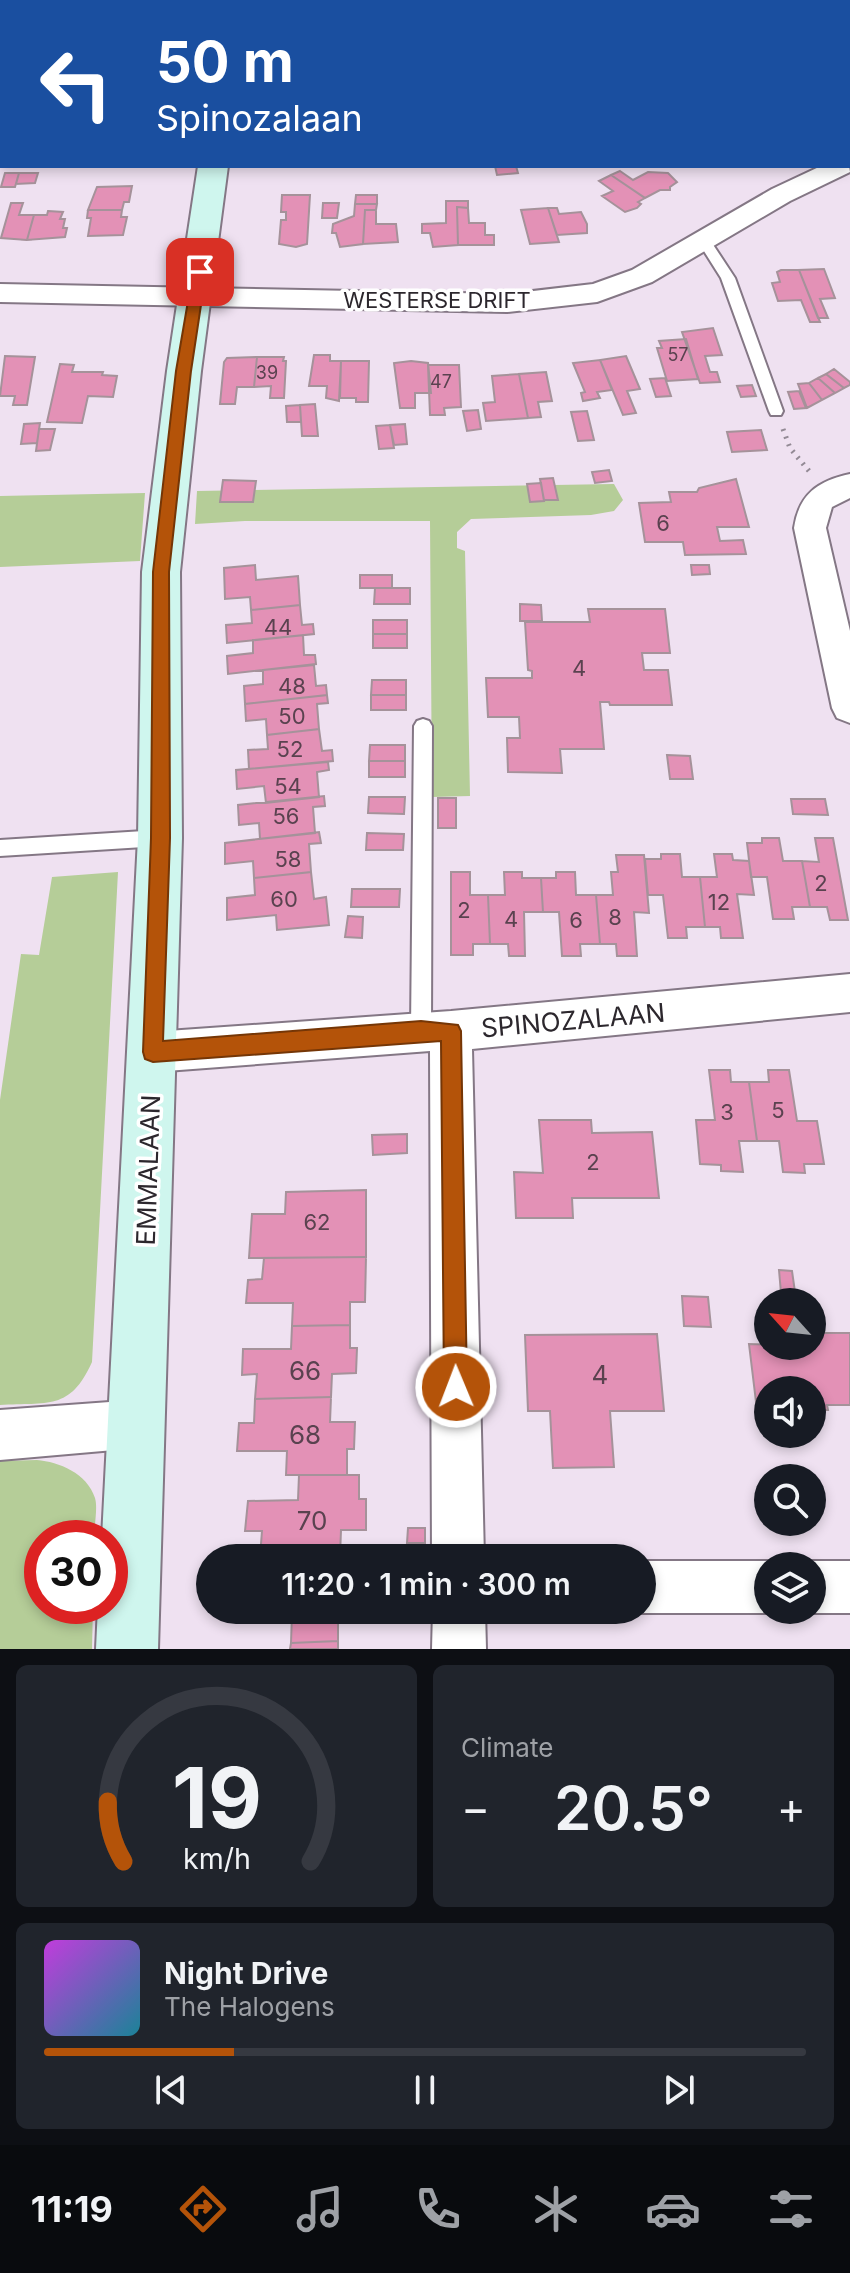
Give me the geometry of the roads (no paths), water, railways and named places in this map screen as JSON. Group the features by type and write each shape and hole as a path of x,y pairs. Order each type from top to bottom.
{"main road":[{"name":"EMMALAAN","path":"127,1649 160,838 161,572 184,371 213,168"}],"street":[{"path":"781,195 783,168"},
{"name":"WESTERSE DRIFT","path":"0,293 507,303 551,300 597,293 642,276 781,195 838,168"},
{"path":"839,490 812,508 810,528 850,708"},
{"name":"SPINOZALAAN","path":"153,1052 436,1031 850,993"},
{"path":"436,1031 457,1544"},
{"path":"0,1435 137,1424"},
{"path":"656,1587 754,1587"},
{"path":"826,1587 850,1587"},
{"path":"459,1624 459,1649"}],"lane":[{"path":"703,240 720,261 728,278 776,411"},
{"path":"423,726 436,1031"},
{"path":"0,848 160,838"}]}
